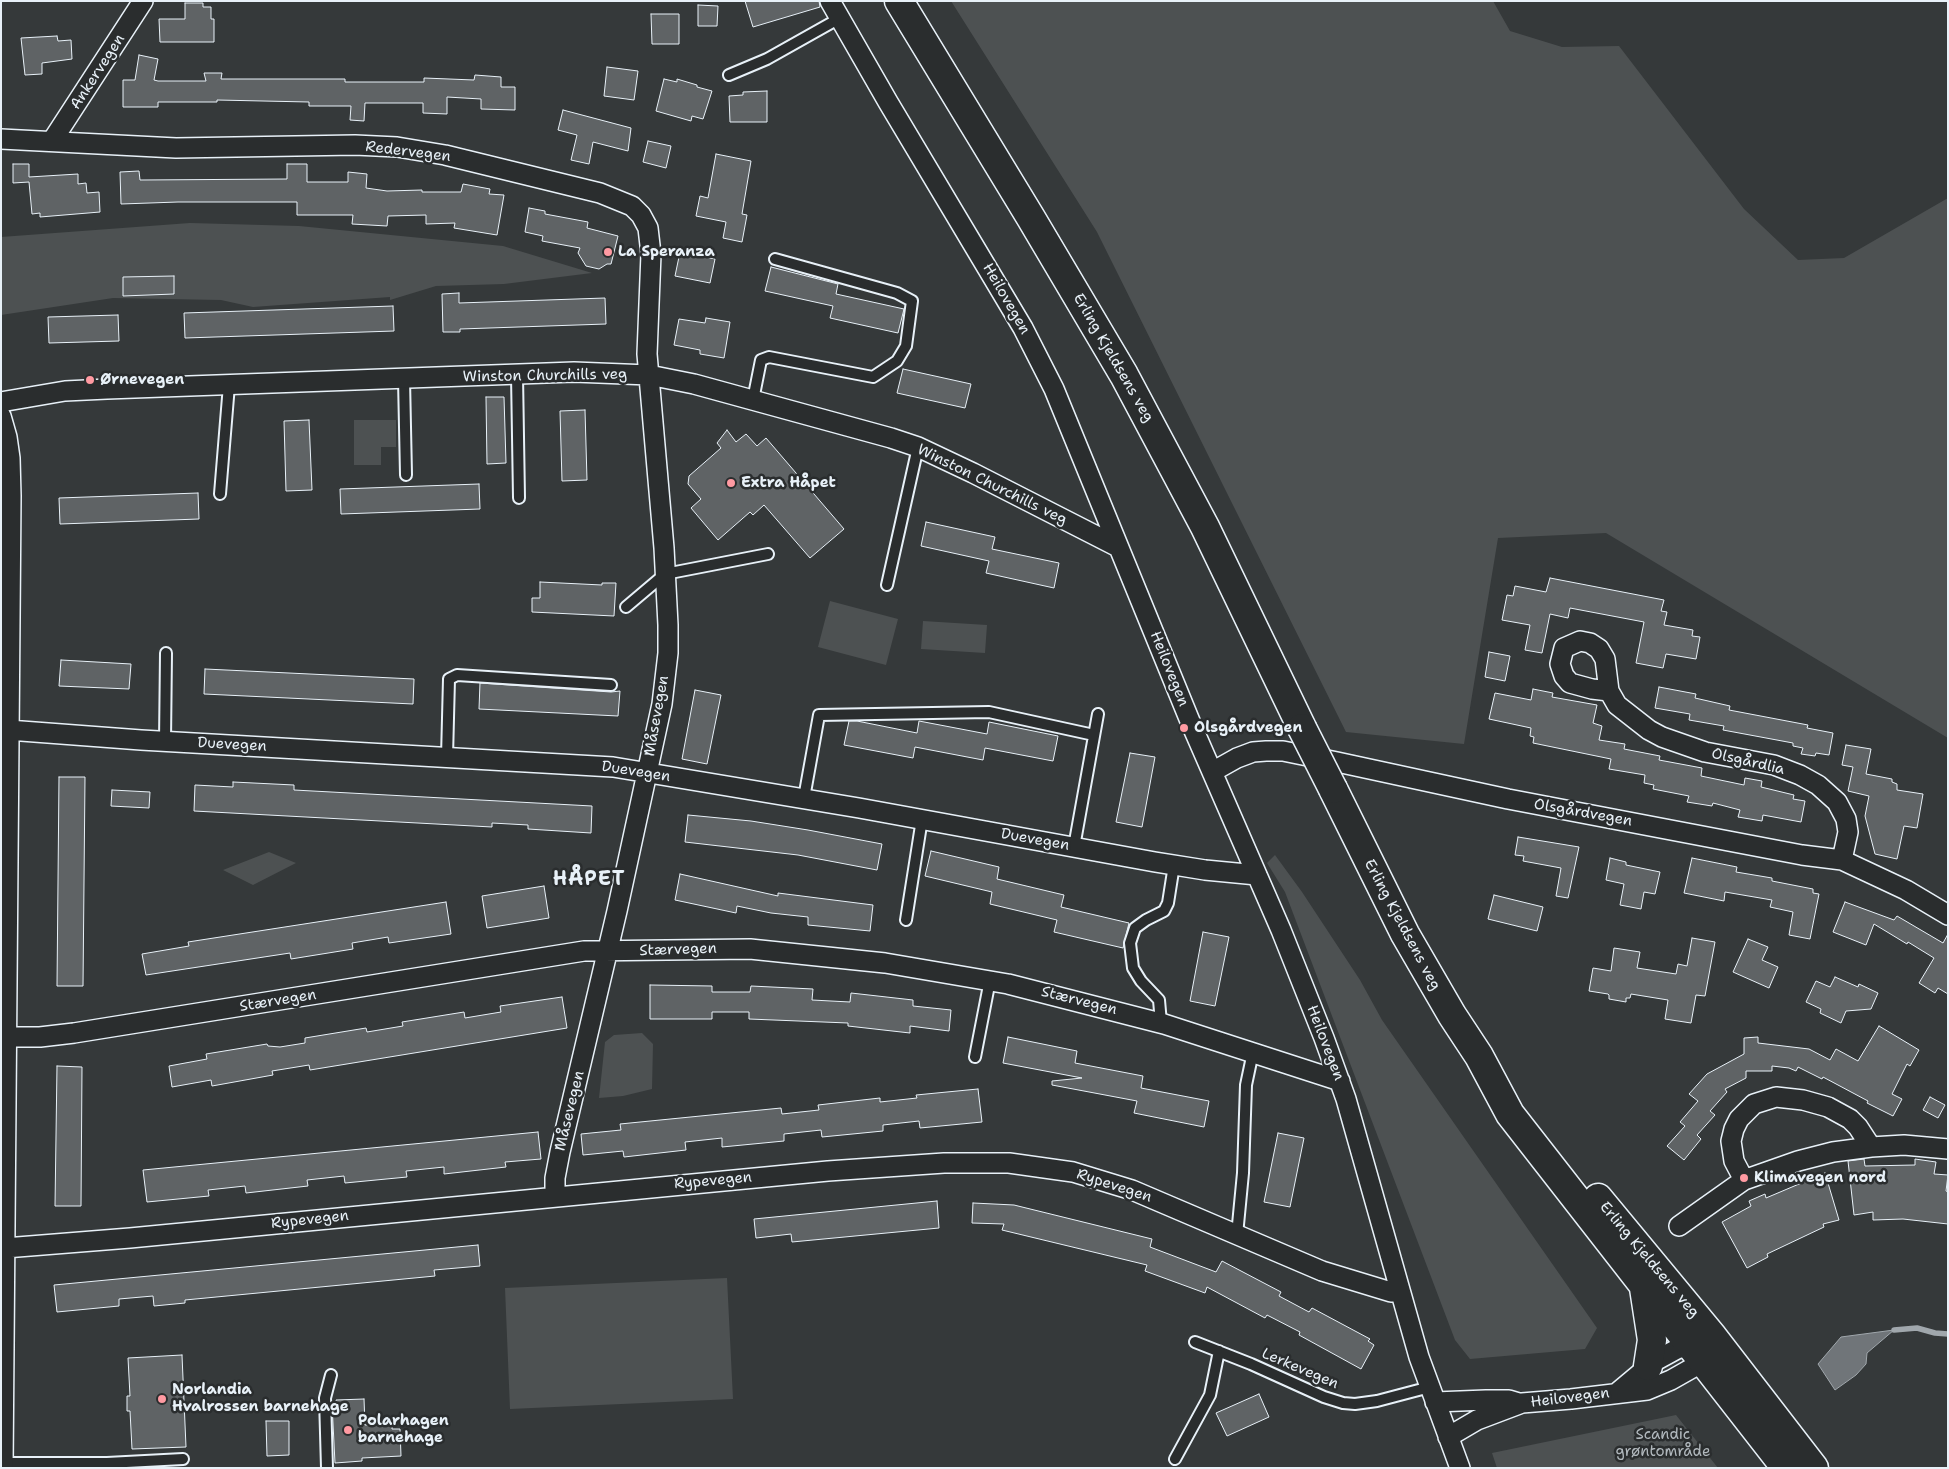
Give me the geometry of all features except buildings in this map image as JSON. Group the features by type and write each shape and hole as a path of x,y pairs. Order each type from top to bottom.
{"highway":[{"name":"Erling Kjeldsens veg","path":"899,1 1124,375 1205,527 1302,728 1405,934 1452,1015 1479,1056 1510,1114 1644,1287 1814,1468"},
{"name":"Erling Kjeldsens veg","path":"1479,1056 1511,1090 1576,1172 1702,1347 1786,1468"},
{"path":"1644,1287 1652,1340 1648,1366"}],"street":[{"name":"Ankervegen","path":"52,141 143,1"},
{"name":"Heilovegen","path":"830,1 1040,359 1054,389 1212,772 1281,930 1340,1081 1400,1292 1432,1394 1460,1468"},
{"name":"Redervegen","path":"1,139 176,148 330,145 397,147 445,155 568,184 623,201 632,206 641,215 648,228 650,241 648,375"},
{"name":"Winston Churchills veg","path":"1,402 65,391 574,372 648,375 672,379 753,400 918,447 966,469 1118,547"},
{"name":"Måsevegen","path":"555,1196 555,1178 560,1152 608,951 662,704 668,653 665,574 648,375"},
{"path":"1,416 10,458 6,544 5,642 8,730 4,781 5,1030 3,1201 5,1248 3,1466"},
{"name":"Olsgårdlia","path":"1609,691 1617,705 1625,712 1650,730 1668,739 1705,752 1774,765 1800,775 1818,785 1837,802 1846,819 1848,832 1842,860"},
{"name":"Duevegen","path":"8,730 58,735 613,767 804,798 1174,865 1256,875"},
{"name":"Olsgårdvegen","path":"1212,772 1229,762 1253,752 1283,751 1508,799 1842,860 1906,890 1948,915"},
{"name":"Stærvegen","path":"5,1030 40,1037 74,1033 553,955 608,951 750,949 886,963 990,980 1161,1023 1340,1081"},
{"path":"1744,1180 1734,1161 1731,1141 1734,1129 1738,1119 1754,1104 1776,1097 1804,1100 1828,1107 1850,1119 1858,1127 1871,1147"},
{"path":"1678,1226 1744,1180 1798,1161 1833,1152 1871,1147 1904,1145 1948,1148"},
{"name":"Rypevegen","path":"5,1248 140,1237 555,1196 901,1166 1009,1162 1073,1172 1116,1185 1199,1217 1330,1274 1391,1292 1400,1292"},
{"name":"Heilovegen","path":"1448,1437 1477,1420 1522,1404 1572,1400 1618,1392 1635,1392 1665,1383 1694,1367 1702,1347 1677,1349 1648,1366 1638,1377 1618,1392"},
{"name":"Heilovegen","path":"1432,1394 1486,1400 1508,1400 1522,1404"}],"lane":[{"path":"729,75 767,59 840,18"},
{"path":"753,400 761,360 769,357 873,377 897,361 906,346 912,301 897,293 776,259"},
{"path":"517,375 519,498"},
{"path":"404,379 406,475"},
{"path":"220,494 229,385"},
{"path":"887,585 918,447"},
{"path":"626,607 665,574 768,554"},
{"path":"165,741 166,653"},
{"path":"447,757 450,679 457,675 611,685"},
{"path":"804,798 819,715 989,712 1094,735"},
{"path":"1074,847 1098,714"},
{"path":"906,920 922,819"},
{"path":"1161,1023 1159,1000 1141,981 1133,968 1130,943 1135,928 1164,911 1168,904 1174,865"},
{"path":"975,1056 990,980"},
{"path":"1237,1235 1243,1173 1246,1085 1254,1052"},
{"name":"Lerkevegen","path":"1195,1342 1324,1397 1343,1403 1376,1402 1432,1394"},
{"path":"1175,1459 1210,1395 1219,1351"},
{"path":"327,1468 325,1398 331,1375"},
{"path":"3,1466 182,1460"}],"green space":[{"path":"951,1 1493,1 1510,31 1562,47 1619,46 1744,209 1798,260 1844,258 1948,198 1948,738 1606,533 1498,538 1464,744 1346,732 1097,232"},
{"path":"190,223 299,226 503,246 592,273 504,284 436,286 390,300 390,297 253,307 221,300 113,298 1,315 1,237"},
{"path":"354,420 396,420 396,447 381,447 381,465 354,465"},
{"path":"830,601 898,619 886,665 818,647"},
{"path":"923,621 987,625 985,653 921,649"},
{"path":"269,852 296,863 253,885 223,870"},
{"path":"1275,855 1302,892 1360,980 1382,1020 1597,1328 1585,1349 1470,1359 1455,1340 1285,892 1267,863"},
{"path":"642,1033 653,1044 652,1089 623,1096 599,1098 605,1042 614,1035"},
{"path":"727,1278 733,1399 510,1409 505,1288"},
{"name":"Scandic grøntområde","path":"1676,1415 1718,1468 1497,1468 1492,1453"}],"shaded area":[{"path":"1894,1330 1867,1353 1866,1364 1856,1375 1835,1390 1818,1364 1841,1337"}],"waterway":[{"path":"1894,1330 1917,1328 1948,1334"}],"place":[{"name":"La Speranza","path":"608,252"},
{"name":"Ørnevegen","path":"90,380"},
{"name":"Extra Håpet","path":"731,483"},
{"name":"Olsgårdvegen","path":"1184,728"},
{"name":"Klimavegen nord","path":"1744,1178"},
{"name":"Norlandia Hvalrossen barnehage","path":"162,1399"},
{"name":"Polarhagen barnehage","path":"348,1430"}],"district":[{"name":"HÅPET","path":"589,880"}]}
